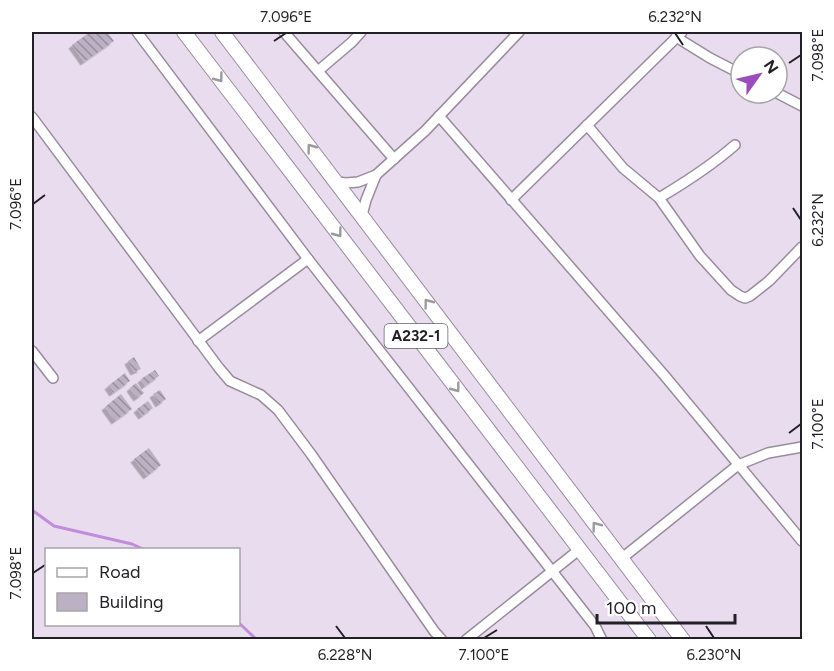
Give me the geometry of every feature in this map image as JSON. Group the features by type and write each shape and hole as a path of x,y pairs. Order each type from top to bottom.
{"highway":[{"name":"A232-1","path":"184,32 650,639"},
{"name":"A232-1","path":"222,32 683,639"}],"street":[{"path":"137,32 308,259 595,626 602,639"},
{"path":"284,32 394,159"},
{"path":"318,71 361,32"},
{"path":"337,182 358,182 376,175 439,116 519,32"},
{"path":"511,200 679,34 710,58 729,68"},
{"path":"439,116 664,375 802,541"},
{"path":"32,117 230,381 261,395 278,410 434,632 442,639"},
{"path":"587,125 623,168 659,198 700,256 731,290 740,296 745,298 750,296 802,247"},
{"path":"659,198 698,174 735,145"},
{"path":"362,215 376,175"},
{"path":"198,341 308,259"},
{"path":"32,351 53,378"},
{"path":"621,559 738,465 768,453 802,447"},
{"path":"466,639 580,549"}],"building":[{"path":"90,32 107,32 114,41 84,62 72,45"},
{"path":"134,357 141,369 134,372 128,361"},
{"path":"155,370 159,376 145,386 141,379"},
{"path":"125,373 130,381 113,393 108,386"},
{"path":"136,383 144,393 137,398 130,388"},
{"path":"160,390 166,399 159,404 153,394"},
{"path":"121,394 132,409 115,421 105,407"},
{"path":"148,401 153,408 142,416 137,409"},
{"path":"149,448 161,465 147,476 134,459"}],"waterway":[{"path":"32,510 54,526 141,548"},
{"path":"240,624 257,640"}]}
